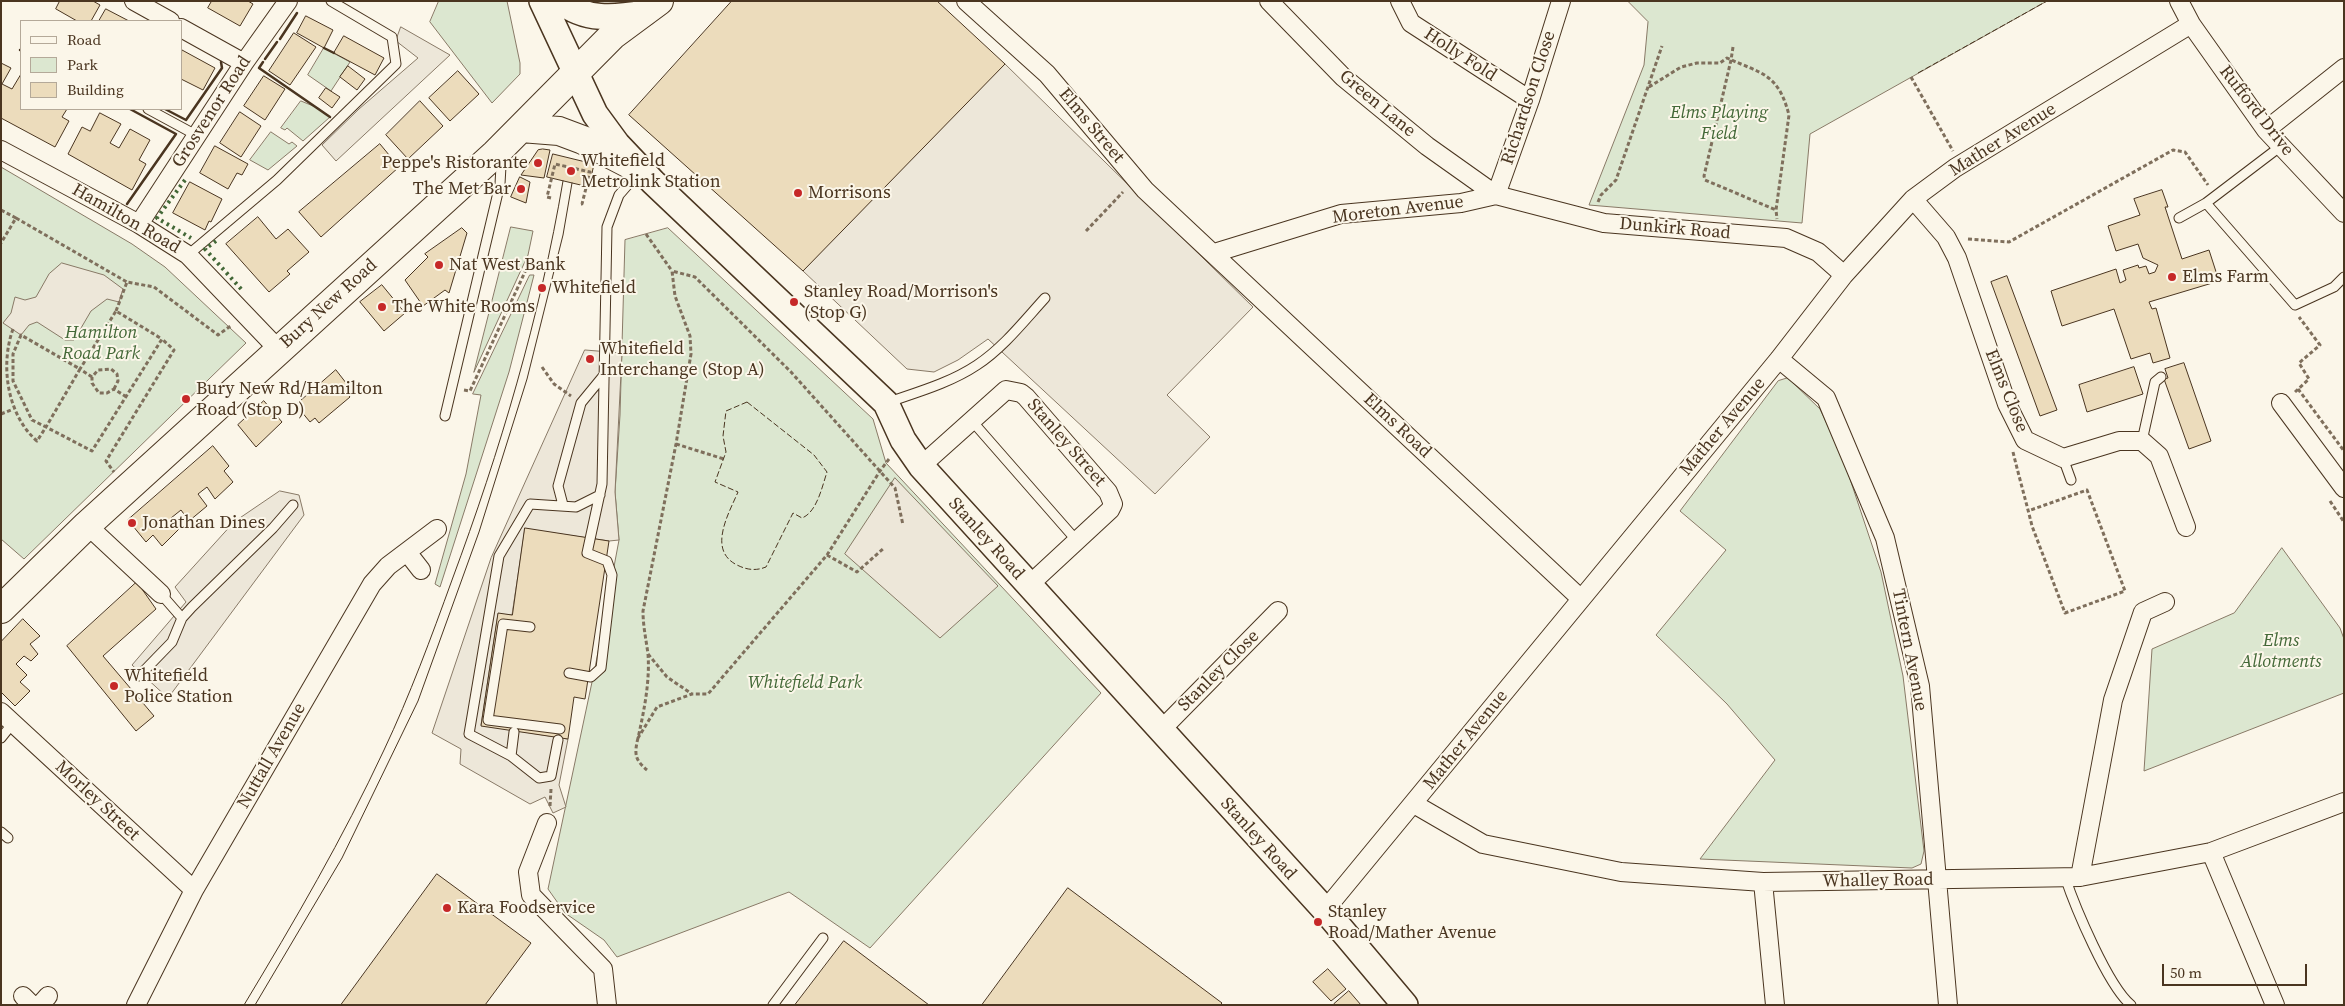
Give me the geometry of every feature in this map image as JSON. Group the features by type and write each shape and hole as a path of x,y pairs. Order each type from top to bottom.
{"highway":[{"name":"Bury New Road","path":"1,609 86,526 494,154 613,35 651,7"},
{"path":"521,128 559,131 583,140 641,170"}],"street":[{"path":"134,1 168,20"},
{"name":"Grosvenor Road","path":"139,224 244,63 288,1"},
{"name":"Stanley Road","path":"542,1 561,37 595,114 617,144 641,170 886,403 903,440 921,466 1028,586 1325,910 1405,1005"},
{"path":"560,1 581,13 593,16 625,16 651,7"},
{"name":"Elms Street","path":"966,1 1047,74 1145,190 1214,254"},
{"name":"Green Lane","path":"1269,1 1343,77 1427,146 1496,194"},
{"name":"Holly Fold","path":"1400,1 1411,23 1530,100"},
{"name":"Richardson Close","path":"1496,194 1530,100 1561,1"},
{"name":"Rufford Drive","path":"2179,1 2191,24 2266,130 2344,213"},
{"name":"Mather Avenue","path":"1325,910 1414,804 1580,598 1779,359 1844,275 1913,198 1960,165 2191,24"},
{"path":"182,29 244,63"},
{"path":"2266,130 2344,68"},
{"name":"Hamilton Road","path":"1,150 139,224 188,255 278,349"},
{"name":"Dunkirk Road","path":"1496,194 1604,223 1786,238 1818,252 1844,275"},
{"name":"Moreton Avenue","path":"1214,254 1341,214 1461,202 1496,194"},
{"name":"Elms Close","path":"1913,198 1946,237 1958,258 2007,404 2025,440 2063,458"},
{"name":"Elms Road","path":"1214,254 1580,598"},
{"name":"Tintern Avenue","path":"1779,359 1826,398 1885,538 1920,686 1948,1005"},
{"name":"Stanley Street","path":"921,466 1006,390 1021,393 1026,397 1112,498 1110,510 1028,586"},
{"path":"2281,403 2344,488"},
{"path":"2063,458 2119,441 2142,441 2159,456 2186,527"},
{"path":"86,526 161,594"},
{"name":"Nuttall Avenue","path":"136,1005 194,890 372,584 388,566 437,529"},
{"path":"407,552 421,570"},
{"path":"2072,877 2113,700 2143,612 2165,602"},
{"name":"Stanley Close","path":"1160,730 1278,611"},
{"name":"Morley Street","path":"7,717 194,890"},
{"name":"Whalley Road","path":"1414,804 1484,844 1621,872 1763,882 2072,877 2211,852 2344,802"},
{"path":"547,823 528,872 531,895 603,969 607,1005"},
{"path":"2211,852 2275,1005"},
{"path":"1763,882 1775,1005"}],"lane":[{"path":"188,255 277,180 396,64 392,37 331,1"},
{"path":"150,110 196,135"},
{"path":"2179,218 2206,203 2281,146"},
{"path":"445,416 500,184 501,166 494,154"},
{"path":"569,673 591,677 602,668 612,575 607,561 587,553 600,495 608,227 620,195 641,170"},
{"path":"2206,203 2295,305 2334,287 2344,277"},
{"path":"886,403 943,383 978,365 1013,333 1045,298"},
{"path":"563,505 558,486 581,403 604,374"},
{"path":"2142,441 2155,382 2161,377"},
{"path":"972,421 1077,540"},
{"path":"2063,458 2071,480"},
{"path":"558,740 551,776 539,778 511,756 469,734 499,556 530,504 576,507 600,495"},
{"path":"139,676 172,642 182,618 293,505"},
{"path":"161,594 182,618"},
{"path":"530,627 503,624 488,720 560,729"},
{"path":"1,738 7,717"},
{"path":"511,756 514,732"},
{"path":"2072,877 2081,920 2110,976 2131,1005"},
{"path":"773,1005 823,938"}],"path":[{"path":"1590,219 1601,195 1616,180 1662,46"},
{"path":"1733,47 1732,60 1704,176 1705,180 1776,210"},
{"path":"1649,87 1681,67 1697,63 1720,63 1727,58 1765,74 1775,82 1786,102 1789,115 1776,210 1780,237"},
{"path":"1911,77 1960,165"},
{"path":"1946,237 2009,242 2173,150 2185,152 2216,195"},
{"path":"550,198 547,197 555,164 590,172 582,204 579,204"},
{"path":"1086,232 1136,179"},
{"path":"1,210 127,282 154,287 200,319 218,335 245,316"},
{"path":"1,243 16,218"},
{"path":"646,234 672,271 675,296 690,336 692,354 642,611 643,631 648,654 646,706 634,753 638,762 647,770"},
{"path":"451,388 470,391 530,261 537,262"},
{"path":"672,271 695,277 791,372 895,488 903,525"},
{"path":"5,393 11,410 24,430 37,441 116,312 127,282"},
{"path":"2281,403 2309,379 2299,363 2320,345 2298,316 2295,305"},
{"path":"116,312 162,339 174,350 106,461 127,489"},
{"path":"2,376 2,352 7,336 12,329"},
{"path":"92,377 21,335 13,354 13,381 32,420 92,451 162,339"},
{"path":"542,367 554,384 581,403"},
{"path":"111,369 117,374 118,381 114,389 107,393 99,393 92,383 92,377 98,370 111,369"},
{"path":"114,389 125,396"},
{"path":"2298,390 2344,451"},
{"path":"1,414 11,410"},
{"path":"638,738 656,707 692,694 708,694 827,555 880,471 903,440"},
{"path":"676,444 724,459"},
{"path":"2012,450 2028,511 2065,613 2125,591 2087,490 2028,511"},
{"path":"827,555 857,572 884,548"},
{"path":"648,654 668,677 692,694"},
{"path":"547,823 551,776"}],"green space":[{"path":"439,1 507,1 520,63 520,74 492,103 430,22"},
{"name":"Elms Playing Field","path":"1628,1 2047,1 1810,134 1802,223 1589,205 1644,65 1648,22"},
{"path":"324,48 350,62 331,91 308,75"},
{"path":"301,101 318,108 330,117 303,141 287,128 285,130 281,128"},
{"path":"271,132 289,144 292,142 297,146 268,170 250,160"},
{"name":"Hamilton Road Park","path":"1,167 132,244 165,267 246,343 24,559 1,539"},
{"path":"511,227 533,231 528,255 474,372"},
{"name":"Whitefield Park","path":"668,228 873,419 886,463 1101,693 870,948 789,892 617,957 604,940 565,913 548,889 595,668 619,540 615,492 620,415 625,240"},
{"path":"530,275 534,275 509,372 440,587 435,584 466,474 481,395 473,394"},
{"path":"1788,378 1820,409 1843,458 1881,572 1903,676 1924,851 1921,864 1912,868 1700,859 1775,760 1727,704 1656,635 1726,550 1680,511 1778,381"},
{"name":"Elms Allotments","path":"2282,548 2340,628 2344,639 2344,693 2144,771 2152,649 2234,613"}],"shaded area":[{"path":"401,27 450,55 336,161 322,145 359,109 418,58 396,41"},
{"path":"1005,64 1253,307 1167,395 1210,437 1155,494 988,339 958,360 934,372 907,369 803,271"},
{"path":"62,263 104,275 123,289 119,302 107,299 91,311 74,340 65,340 37,322 29,325 21,335 3,323 11,313 15,297 25,300 36,297 49,274"},
{"path":"585,350 622,353 615,492 619,540 609,541 525,529 512,615 498,614 481,725 568,739 559,785 566,807 553,813 545,797 530,804 460,764 461,749 432,733 491,558"},
{"path":"895,478 998,586 940,638 845,554"},
{"path":"280,491 299,495 304,515 168,698 132,665 186,602 175,587 234,522"}],"building":[{"path":"60,1 93,1 100,5 92,20 75,20 56,9"},
{"path":"212,1 248,1 253,4 240,26 208,8"},
{"name":"Morrisons","path":"732,1 937,1 1005,64 803,271 629,115"},
{"path":"106,9 127,20 100,20"},
{"path":"306,16 333,30 324,48 297,33"},
{"path":"294,33 316,47 290,85 269,71"},
{"path":"344,36 384,58 375,75 334,53"},
{"path":"182,50 215,68 203,90 182,80"},
{"path":"1,63 11,68 2,84 12,89 20,76 20,110 66,110 62,117 69,121 55,147 1,118"},
{"path":"348,66 365,79 357,90 340,77"},
{"path":"458,71 479,94 450,121 429,98"},
{"path":"264,76 285,89 265,120 244,106"},
{"path":"326,88 340,97 332,108 319,98"},
{"path":"420,101 443,126 408,159 386,135"},
{"path":"240,112 261,126 241,157 220,143"},
{"path":"100,113 121,124 110,143 119,148 130,129 150,140 139,160 146,164 132,190 68,154 82,127 90,131"},
{"path":"380,144 399,167 321,237 299,212"},
{"path":"215,146 248,164 242,175 237,173 228,189 200,173"},
{"name":"Peppe's Ristorante","path":"538,150 550,150 544,178 521,175"},
{"name":"Whitefield Metrolink Station","path":"553,154 594,164 589,187 547,177"},
{"name":"The Met Bar","path":"520,177 530,182 526,203 511,197"},
{"path":"190,182 222,199 205,230 173,213"},
{"name":"Elms Farm","path":"2162,190 2168,207 2165,207 2182,259 2209,250 2219,281 2149,302 2152,309 2156,308 2170,358 2153,363 2150,353 2131,359 2114,309 2062,326 2051,291 2116,269 2120,283 2126,280 2123,270 2138,265 2139,268 2146,266 2149,274 2155,272 2158,265 2143,258 2138,244 2116,251 2108,226 2140,215 2134,199"},
{"path":"258,217 276,239 288,229 309,252 287,271 290,274 269,292 226,244"},
{"name":"Nat West Bank","path":"462,228 467,233 449,293 445,290 423,306 405,280 428,257 425,254"},
{"path":"2007,276 2057,410 2040,416 1991,282"},
{"name":"The White Rooms","path":"382,285 405,313 384,331 360,302"},
{"path":"2184,363 2211,441 2189,449 2164,379 2168,378 2165,369"},
{"path":"2134,367 2143,394 2087,412 2079,385"},
{"path":"336,370 350,388 346,392 350,397 319,423 315,418 310,422 296,405"},
{"path":"264,401 282,422 256,447 238,425"},
{"path":"213,446 229,466 224,471 233,482 215,499 207,487 198,494 207,506 189,521 181,510 171,518 180,528 162,546 153,535 146,542 128,520"},
{"path":"525,528 609,541 585,699 574,697 568,739 481,726 498,613 512,615"},
{"name":"Whitefield Police Station","path":"137,582 156,609 103,656 154,716 136,731 67,646"},
{"path":"23,619 40,636 30,644 38,654 31,661 24,656 16,664 27,675 20,682 30,691 15,706 1,692 1,642"},
{"name":"Kara Foodservice","path":"437,874 531,943 485,1005 341,1005"},
{"path":"1068,888 1222,1003 1220,1005 982,1005"},
{"path":"844,941 929,1005 795,1005"},
{"path":"1328,969 1346,989 1331,1001 1313,982"},
{"path":"1349,991 1361,1005 1334,1005 1334,1004"}],"tram line":[{"path":"244,1005 352,815 394,729 420,666 470,531 517,383 543,283 563,181"},
{"path":"255,1005 342,858 418,701 479,532 527,379 563,235 572,183"}],"hedge":[{"path":"185,180 157,218 191,238"},
{"path":"216,241 205,249 242,290"}],"fence":[{"path":"1918,73 2047,1"},
{"path":"747,402 814,455 827,472 812,510 802,518 793,513 766,567 755,569 748,569 737,565 728,558 723,550 723,531 738,492 715,482 726,452 723,436 726,411 747,402"}],"wall":[{"path":"280,39 297,13"},
{"path":"265,59 277,42"},
{"path":"324,48 334,53"},
{"path":"167,110 186,120 222,68 221,62"},
{"path":"263,62 259,68 330,117"},
{"path":"127,204 176,134 132,110"}],"place":[{"name":"Peppe's Ristorante","path":"538,163"},
{"name":"Whitefield Metrolink Station","path":"571,171"},
{"name":"The Met Bar","path":"521,189"},
{"name":"Morrisons","path":"798,193"},
{"name":"Nat West Bank","path":"439,265"},
{"name":"Elms Farm","path":"2172,277"},
{"name":"Whitefield","path":"542,288"},
{"name":"Stanley Road/Morrison's (Stop G)","path":"794,302"},
{"name":"The White Rooms","path":"382,307"},
{"name":"Whitefield Interchange (Stop A)","path":"590,359"},
{"name":"Bury New Rd/Hamilton Road (Stop D)","path":"186,399"},
{"name":"Jonathan Dines","path":"132,523"},
{"name":"Whitefield Police Station","path":"114,686"},
{"name":"Kara Foodservice","path":"447,908"},
{"name":"Stanley Road/Mather Avenue","path":"1318,922"}]}
